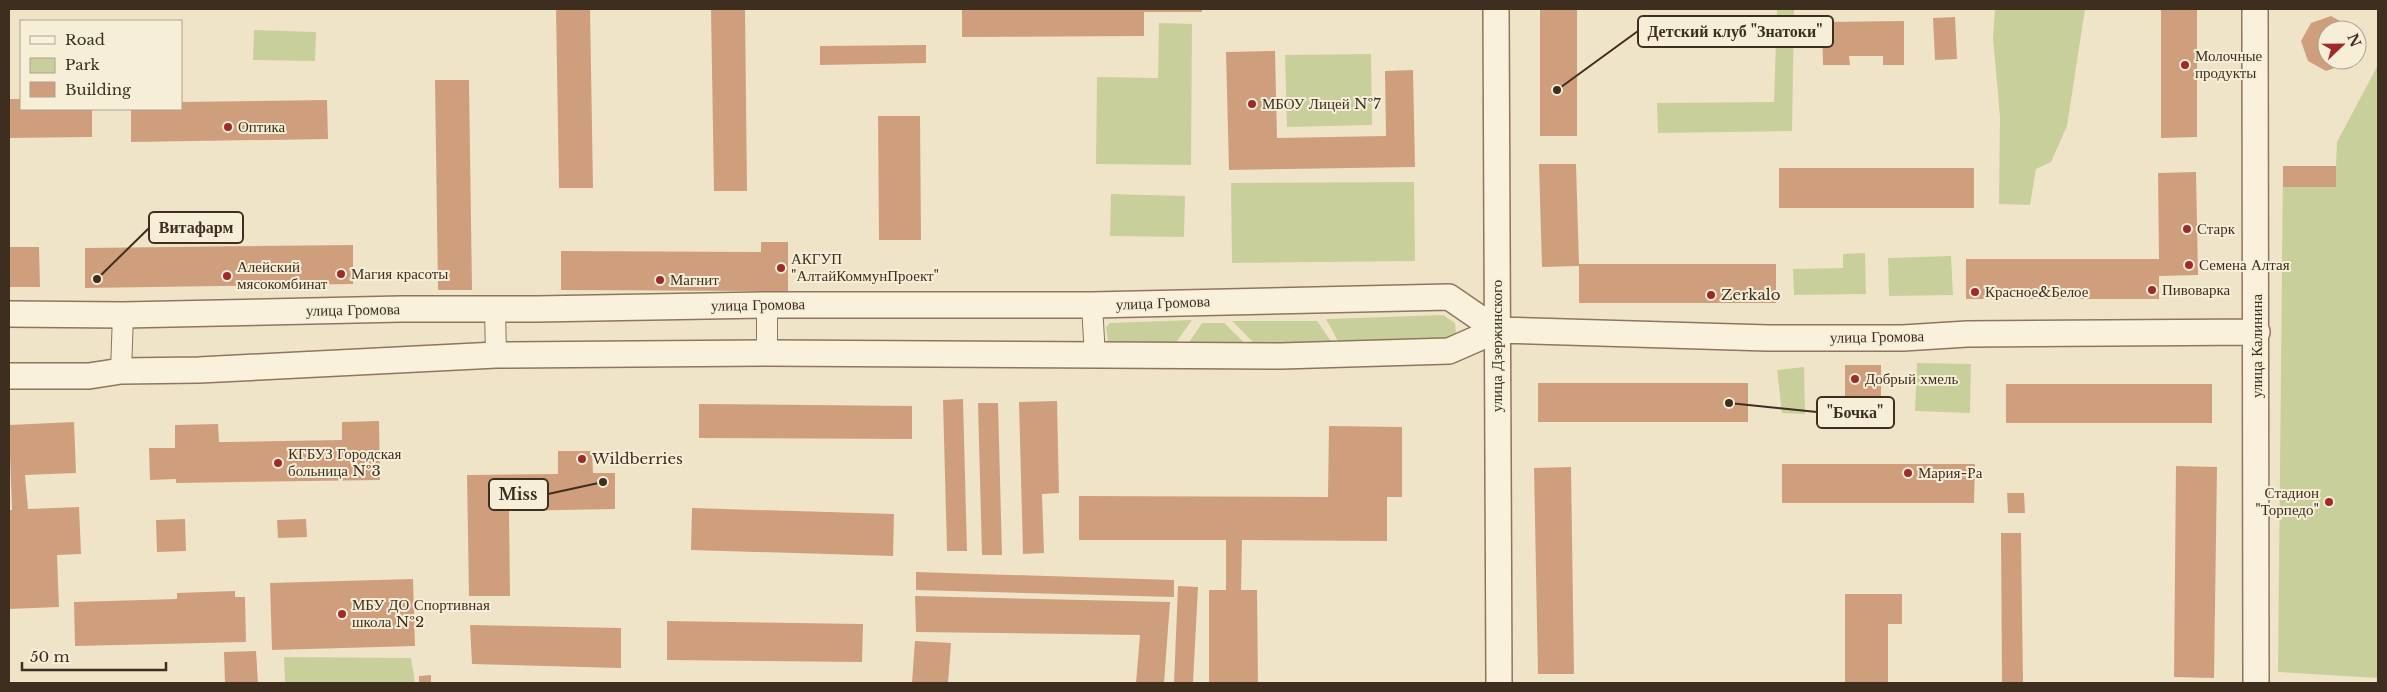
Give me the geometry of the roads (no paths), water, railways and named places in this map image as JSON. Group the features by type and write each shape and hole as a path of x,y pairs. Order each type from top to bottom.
{"street":[{"name":"улица Дзержинского","path":"1496,9 1499,683"},
{"name":"улица Калинина","path":"2255,9 2257,332 2256,683"},
{"name":"улица Громова","path":"9,314 123,316 767,305 1092,305 1449,297 1497,330"},
{"path":"767,305 767,353"},
{"path":"1092,305 1095,357"},
{"path":"495,309 496,355"},
{"path":"121,371 123,316"},
{"name":"улица Громова","path":"9,376 89,376 121,371 199,370 496,355 767,353 1095,357 1281,356 1449,351 1497,330 1768,338 1903,338 1967,334 2257,332"}],"place":[{"name":"Молочные продукты","path":"2185,65"},
{"name":"Детский клуб \"Знатоки\"","path":"1557,90"},
{"name":"МБОУ Лицей №7","path":"1252,104"},
{"name":"Оптика","path":"228,127"},
{"name":"Старк","path":"2187,229"},
{"name":"Семена Алтая","path":"2189,265"},
{"name":"АКГУП \"АлтайКоммунПроект\"","path":"781,268"},
{"name":"Магия красоты","path":"341,274"},
{"name":"Алейский мясокомбинат","path":"227,276"},
{"name":"Витафарм","path":"97,279"},
{"name":"Магнит","path":"660,280"},
{"name":"Пивоварка","path":"2152,290"},
{"name":"Красное&Белое","path":"1975,292"},
{"name":"Zerkalo","path":"1711,295"},
{"name":"Добрый хмель","path":"1855,379"},
{"name":"\"Бочка\"","path":"1729,403"},
{"name":"Wildberries","path":"582,459"},
{"name":"КГБУЗ Городская больница №3","path":"278,463"},
{"name":"Мария-Ра","path":"1908,473"},
{"name":"Miss","path":"603,482"},
{"name":"Стадион \"Торпедо\"","path":"2329,502"},
{"name":"МБУ ДО Спортивная школа №2","path":"342,614"}]}
